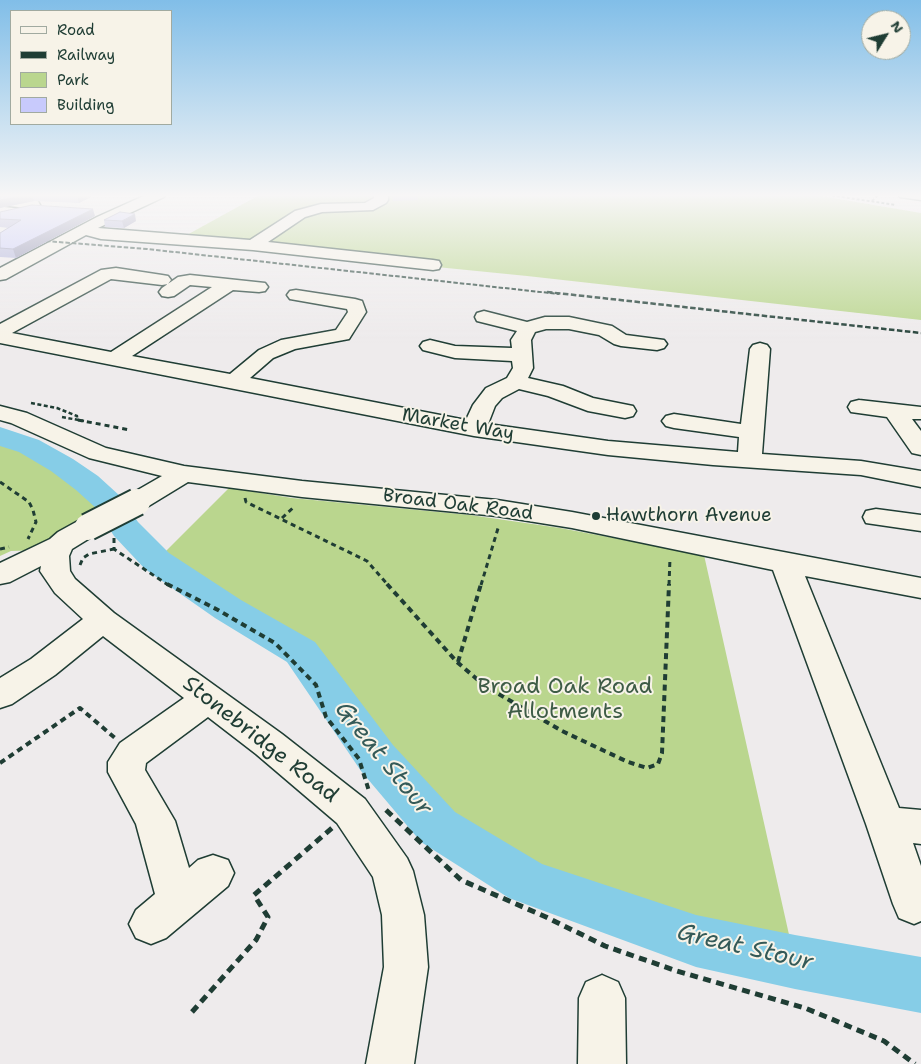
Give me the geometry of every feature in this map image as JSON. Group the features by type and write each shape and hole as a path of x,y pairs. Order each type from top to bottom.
{"street":[{"path":"0,274 59,244"},
{"path":"235,244 433,264"},
{"path":"0,332 60,297 107,274 116,273 165,286 190,280 259,287"},
{"path":"115,358 230,284"},
{"path":"296,295 362,303 342,335"},
{"path":"484,317 528,328 545,323 574,319 612,324 621,340 657,344"},
{"path":"516,382 523,368 521,340 528,328"},
{"path":"234,380 266,354 288,344 310,338 342,335 364,337"},
{"name":"Market Way","path":"0,337 44,340 115,358 234,380 329,402 474,429 608,448 861,468 921,479"},
{"path":"430,346 455,352 522,355"},
{"path":"749,460 750,432 760,349"},
{"path":"474,429 484,405 494,393 516,382 560,386 588,404 624,411"},
{"path":"859,407 918,413"},
{"path":"894,410 921,448"},
{"name":"Broad Oak Road","path":"0,413 19,418 98,453 153,468 184,474 255,484 497,508 572,520 921,588"},
{"path":"674,422 750,432"},
{"path":"138,502 153,479 153,468"},
{"path":"0,575 81,541 138,502 184,474"},
{"path":"876,517 921,523"},
{"name":"Stonebridge Road","path":"81,541 55,556 55,571 70,591 103,620 292,762 368,803 392,871 403,915 406,967 390,1064"},
{"path":"785,563 904,825 914,904"},
{"path":"0,695 43,667 103,620"},
{"path":"208,699 133,753 126,762 127,772 155,821 164,913 213,873"},
{"path":"602,998 602,1064"}],"path":[{"path":"24,402 57,408 78,416 77,420"},
{"path":"0,482 29,502 36,522 81,541 218,610 275,643 316,685 326,717 359,760 368,803 461,880 546,917 605,946 677,971 804,1008 884,1042 915,1064"},
{"path":"255,484 244,496 246,502 367,561 457,662 485,686 562,731 628,762 647,768 658,764 662,754 671,540"},
{"path":"282,518 298,503"},
{"path":"457,662 500,525 494,524"},
{"path":"0,763 80,708 133,753"},
{"path":"192,1012 256,940 268,917 254,895 368,803"}],"green space":[{"path":"203,244 921,244 921,320 527,276"},
{"path":"0,441 38,458 101,507 42,550 11,551 0,556"},
{"name":"Broad Oak Road Allotments","path":"229,488 292,498 470,515 560,528 704,555 792,948 690,929 625,910 533,874 444,822 381,755 304,649 232,605 160,557"}],"building":[{"path":"0,244 24,244 13,249 0,248"}],"waterway":[{"name":"Great Stour","path":"0,436 29,446 62,465 87,483 109,503 126,529 157,561 228,609 301,652 377,758 438,827 527,882 696,941 795,962 921,985"}],"railway":[{"path":"79,244 147,249 559,294"},
{"path":"547,292 921,333"}],"place":[{"name":"Hawthorn Avenue","path":"596,516"}]}
